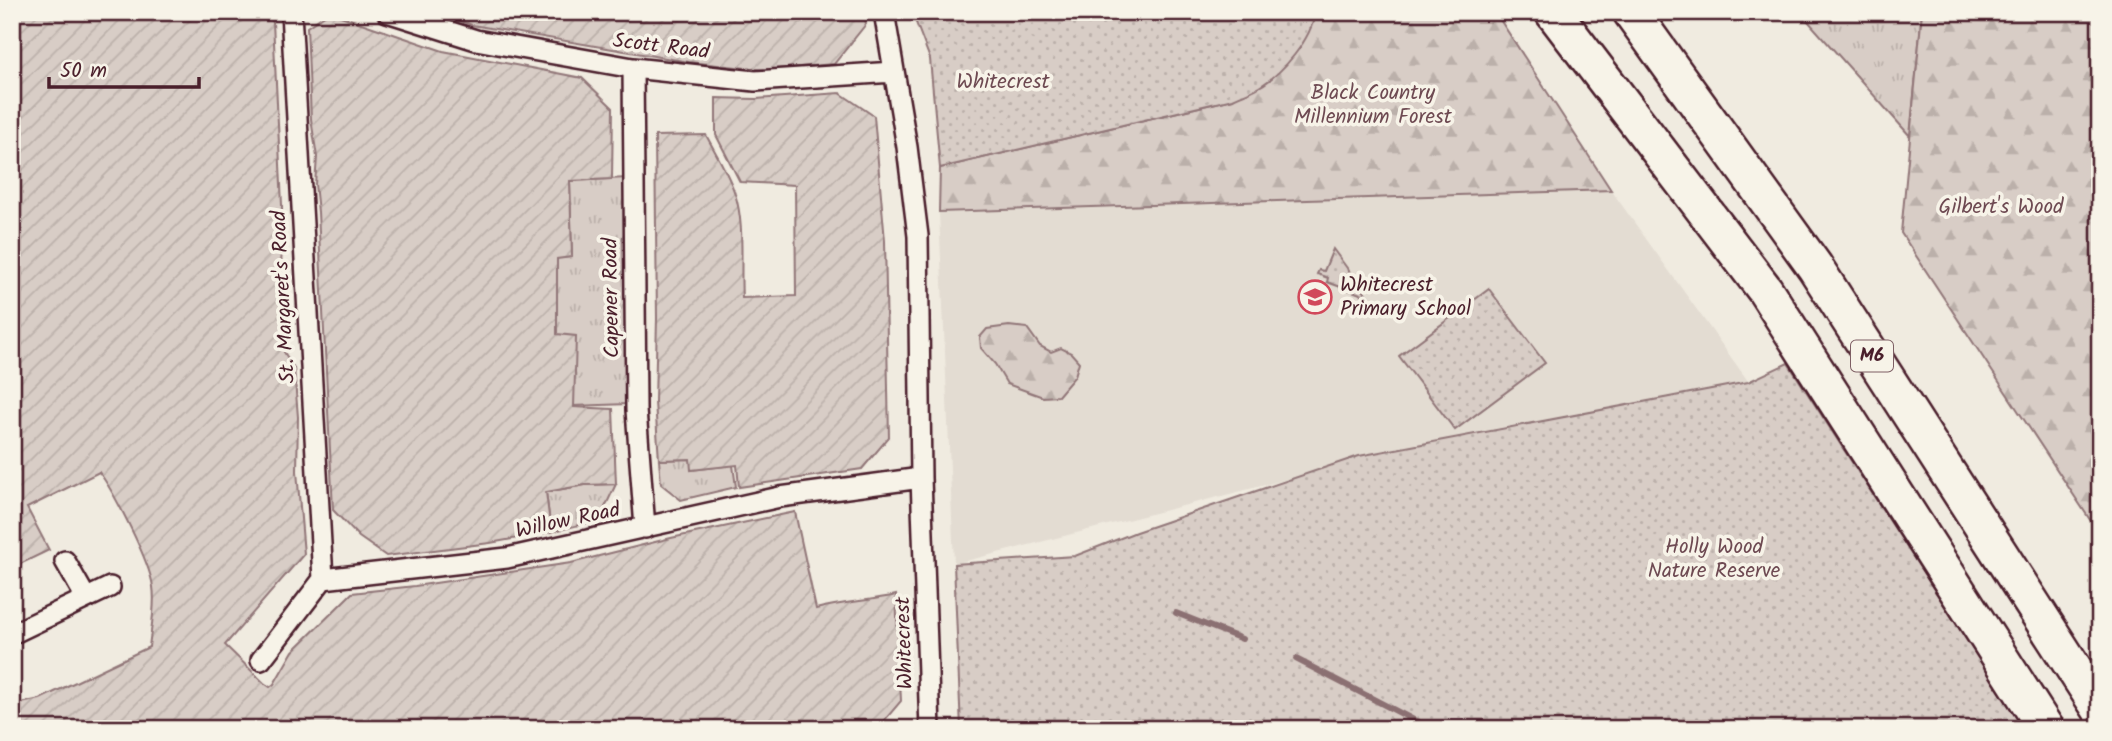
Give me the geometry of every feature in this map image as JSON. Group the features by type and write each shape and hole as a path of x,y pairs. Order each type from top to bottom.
{"highway":[{"name":"M6","path":"1553,12 1765,290 2046,729"},
{"name":"M6","path":"1631,12 1815,267 2100,709"}],"street":[{"name":"St. Margaret's Road","path":"291,12 323,579"},
{"name":"Scott Road","path":"387,12 476,40 633,68 755,81 894,72"},
{"name":"Whitecrest","path":"884,12 907,147 918,236 921,478 930,729"},
{"name":"Capener Road","path":"633,68 636,410 645,528"},
{"name":"Willow Road","path":"323,579 507,558 780,497 921,478"},
{"path":"65,561 86,598"},
{"path":"261,660 323,579"},
{"path":"12,634 110,587"}],"shaded area":[{"name":"Whitecrest Primary School","path":"1611,190 1748,381 1458,436 954,564 939,212"}],"green space":[{"path":"12,12 264,12 273,22 282,205 281,295 284,352 294,368 298,417 297,471 304,554 225,645 264,683 270,687 274,684 293,651 352,593 571,563 671,538 795,512 816,609 896,595 901,701 878,728 12,729 12,705 40,699 149,647 154,601 153,587 139,545 99,472 27,508 49,550 12,568"},
{"path":"329,12 443,51 582,78 613,108 612,179 570,181 572,257 557,259 557,334 576,336 574,407 613,409 616,484 585,485 546,492 551,532 490,543 386,556 359,537 333,510 315,184 317,157 311,119 307,27"},
{"path":"433,12 864,12 866,24 834,64 765,70 689,62 472,25"},
{"name":"Whitecrest","path":"912,12 1315,12 1302,44 1286,65 1259,87 1233,99 940,168 930,59"},
{"name":"Black Country Millennium Forest","path":"1315,12 1495,12 1611,190 939,212 940,168 1233,99 1314,22"},
{"path":"1800,12 1922,12 1910,136"},
{"name":"Gilbert's Wood","path":"1922,12 2100,12 2100,535 1901,233"},
{"path":"840,93 874,116 885,241 889,437 862,469 739,487 737,465 691,470 690,459 659,460 655,402 655,136 706,135 722,164 735,194 740,218 742,298 796,296 795,185 740,182 716,135 716,98 756,99"},
{"path":"627,178 628,404 573,406 557,334 557,258 572,257 570,181"},
{"path":"1333,249 1366,296 1327,282 1328,278 1317,274 1319,270 1324,271"},
{"path":"1489,289 1545,363 1455,430 1399,356"},
{"path":"1009,326 1027,328 1040,346 1051,352 1061,348 1071,353 1079,362 1075,376 1058,396 1043,397 1007,384 981,348 980,337 987,329"},
{"name":"Holly Wood Nature Reserve","path":"1788,363 2024,729 961,729 954,564 1075,556 1136,532 1359,456 1748,382"},
{"path":"691,459 691,470 733,465 736,487 681,500 661,484 659,460"},
{"path":"616,484 599,520 551,532 546,492 585,485"}],"waterway":[{"path":"1176,613 1242,639"},
{"path":"1296,659 1431,729"}],"place":[{"name":"Whitecrest Primary School","path":"1315,297"}]}
